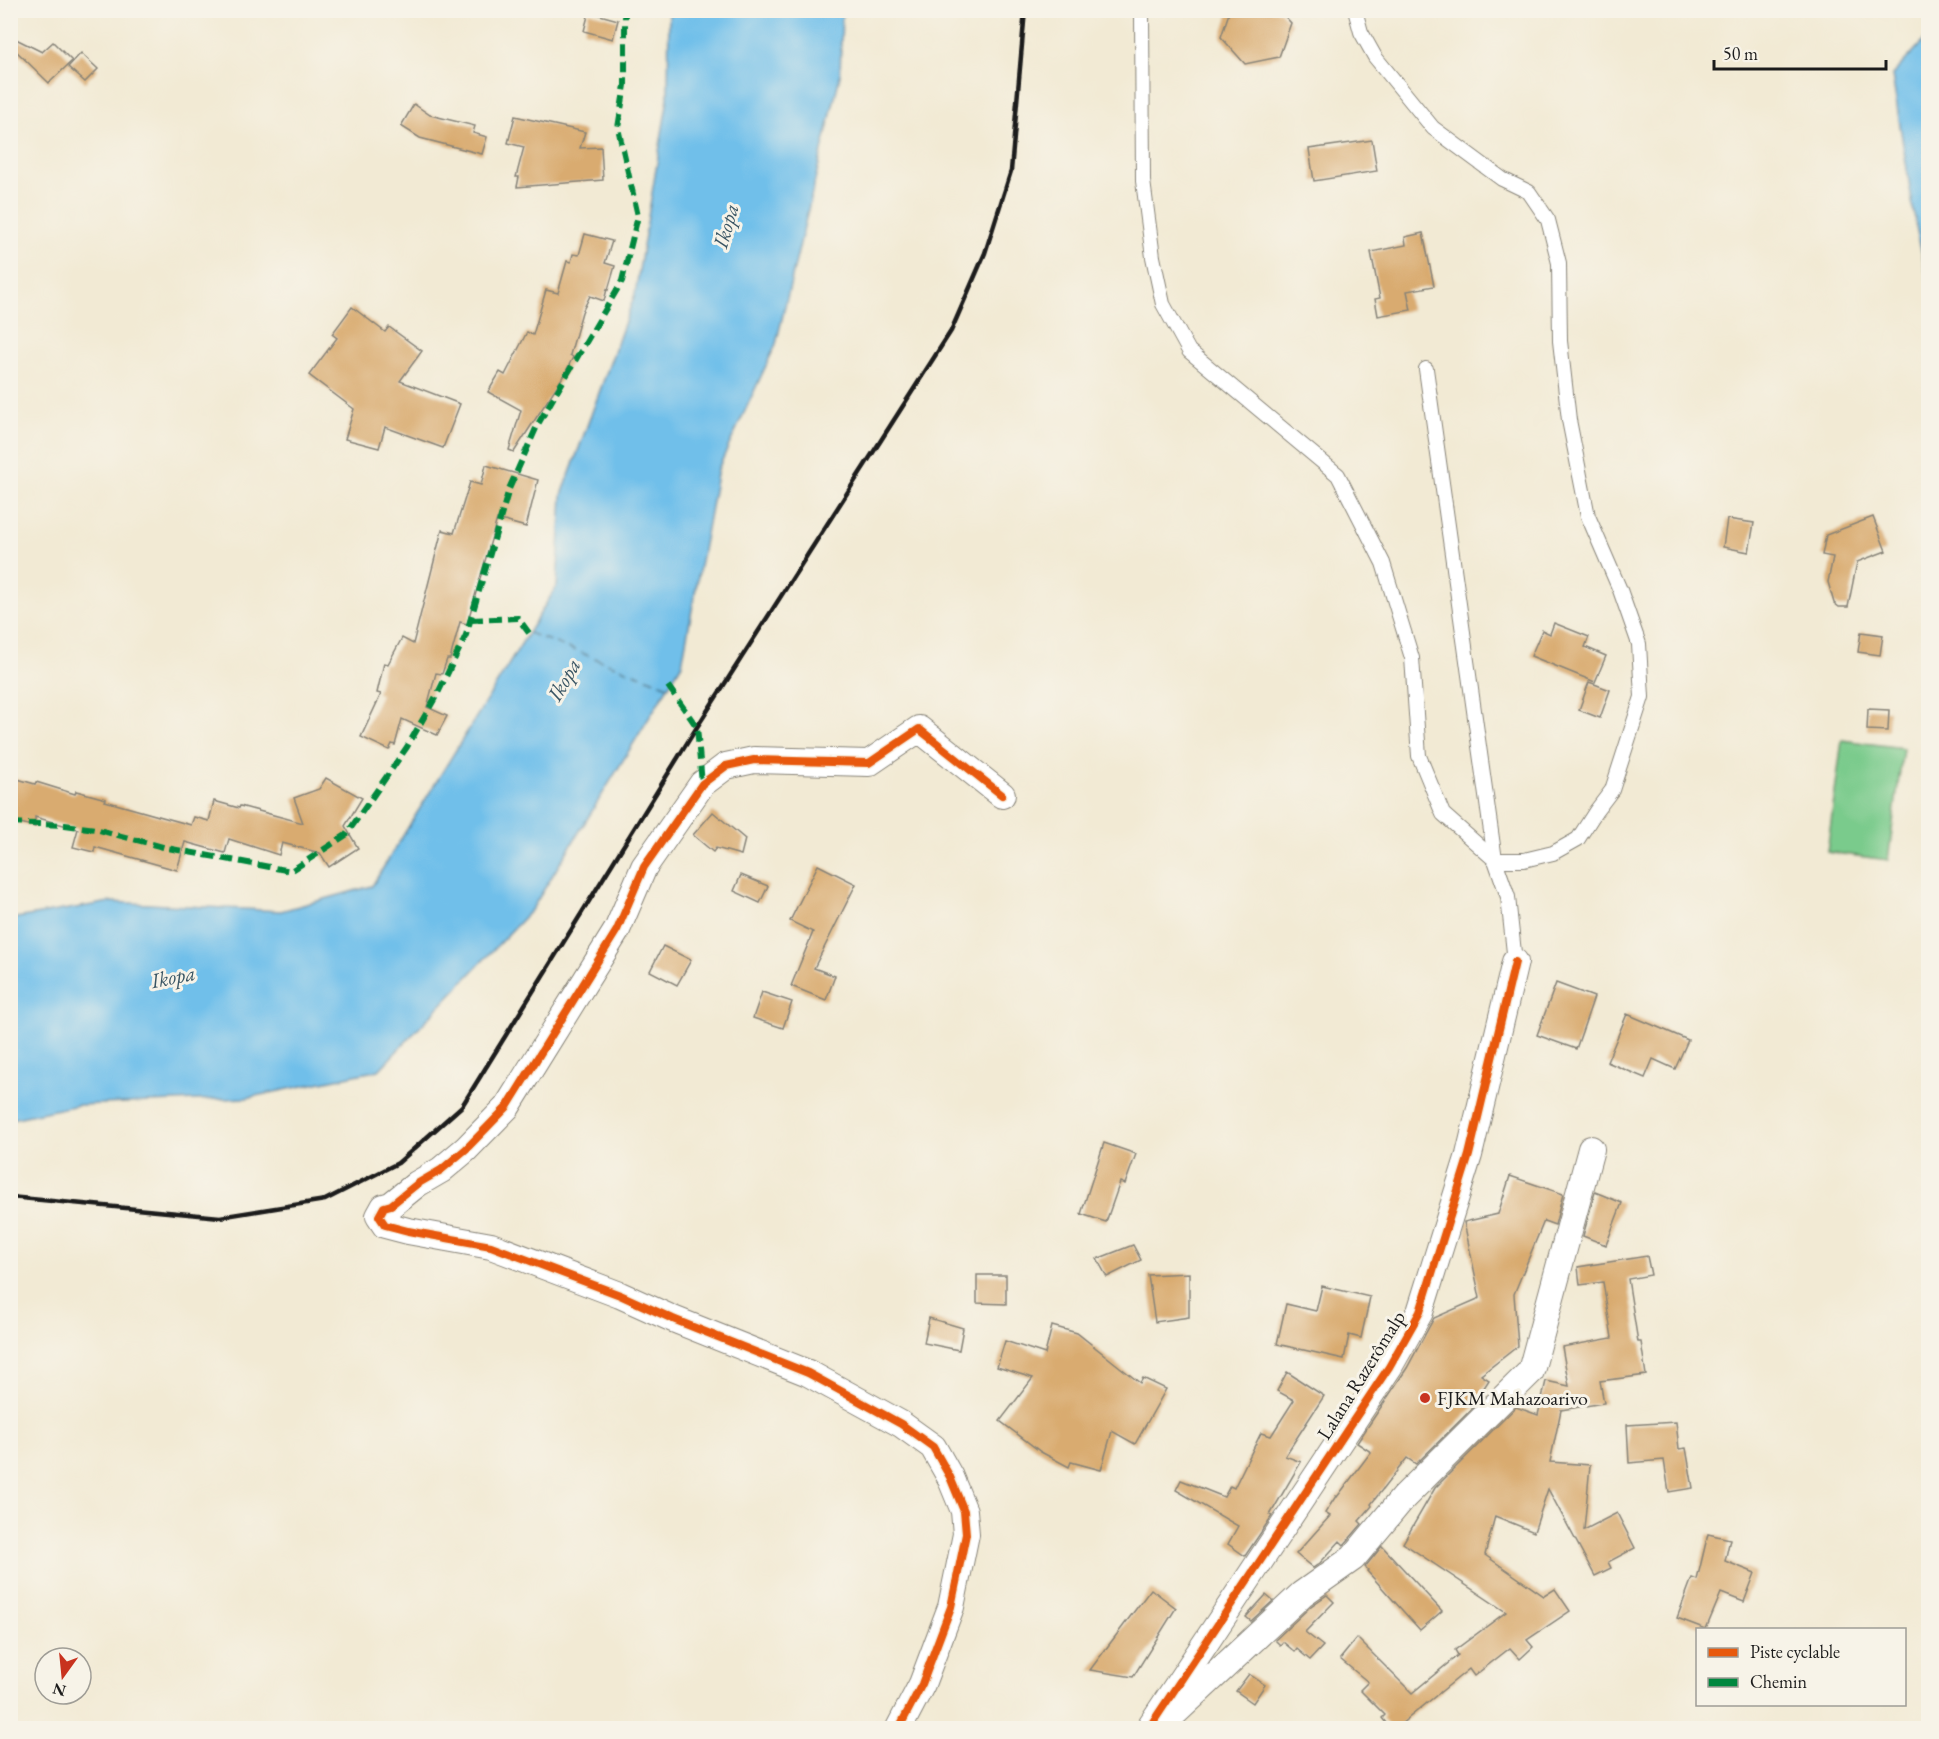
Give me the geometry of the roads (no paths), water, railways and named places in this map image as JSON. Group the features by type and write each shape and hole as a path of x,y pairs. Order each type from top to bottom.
{"street":[{"path":"899,1728 922,1684 951,1607 966,1534 964,1512 950,1478 933,1447 901,1424 808,1373 673,1319 620,1295 491,1246 399,1229 385,1225 379,1216 384,1207 391,1205 417,1184 441,1170 466,1149 507,1107 617,930 644,867 702,784 726,766 754,760 869,764 919,729 1002,795"},
{"name":"Lalana Razerômalp","path":"1149,1728 1389,1367 1420,1312 1469,1155 1515,962"},
{"path":"1157,1728 1302,1594 1353,1558 1403,1498 1531,1371 1591,1149"}],"lane":[{"path":"1142,10 1143,181 1153,257 1163,304 1189,351 1338,475 1383,563 1412,658 1419,756 1443,814 1495,860 1524,860 1553,853 1578,839 1612,790 1642,697 1639,644 1620,591 1588,516 1569,420 1560,341 1559,263 1548,220 1529,192 1502,179 1433,128 1375,57 1362,32 1356,10"},
{"path":"1426,369 1495,860 1508,897 1515,962"}],"water":[{"name":"Ikopa","path":"669,11 842,11 840,76 776,344 718,469 682,664 532,909 379,1070 246,1098 78,1105 11,1119 11,919 110,902 281,911 372,886 557,586 562,495 635,294 668,98"},
{"path":"1928,36 1928,282 1916,226 1892,75"}],"railway":[{"path":"10,1197 220,1217 325,1200 398,1163 462,1106 697,727 951,331 985,253 1011,171 1025,10"}],"place":[{"name":"FJKM Mahazoarivo","path":"1425,1398"}]}
